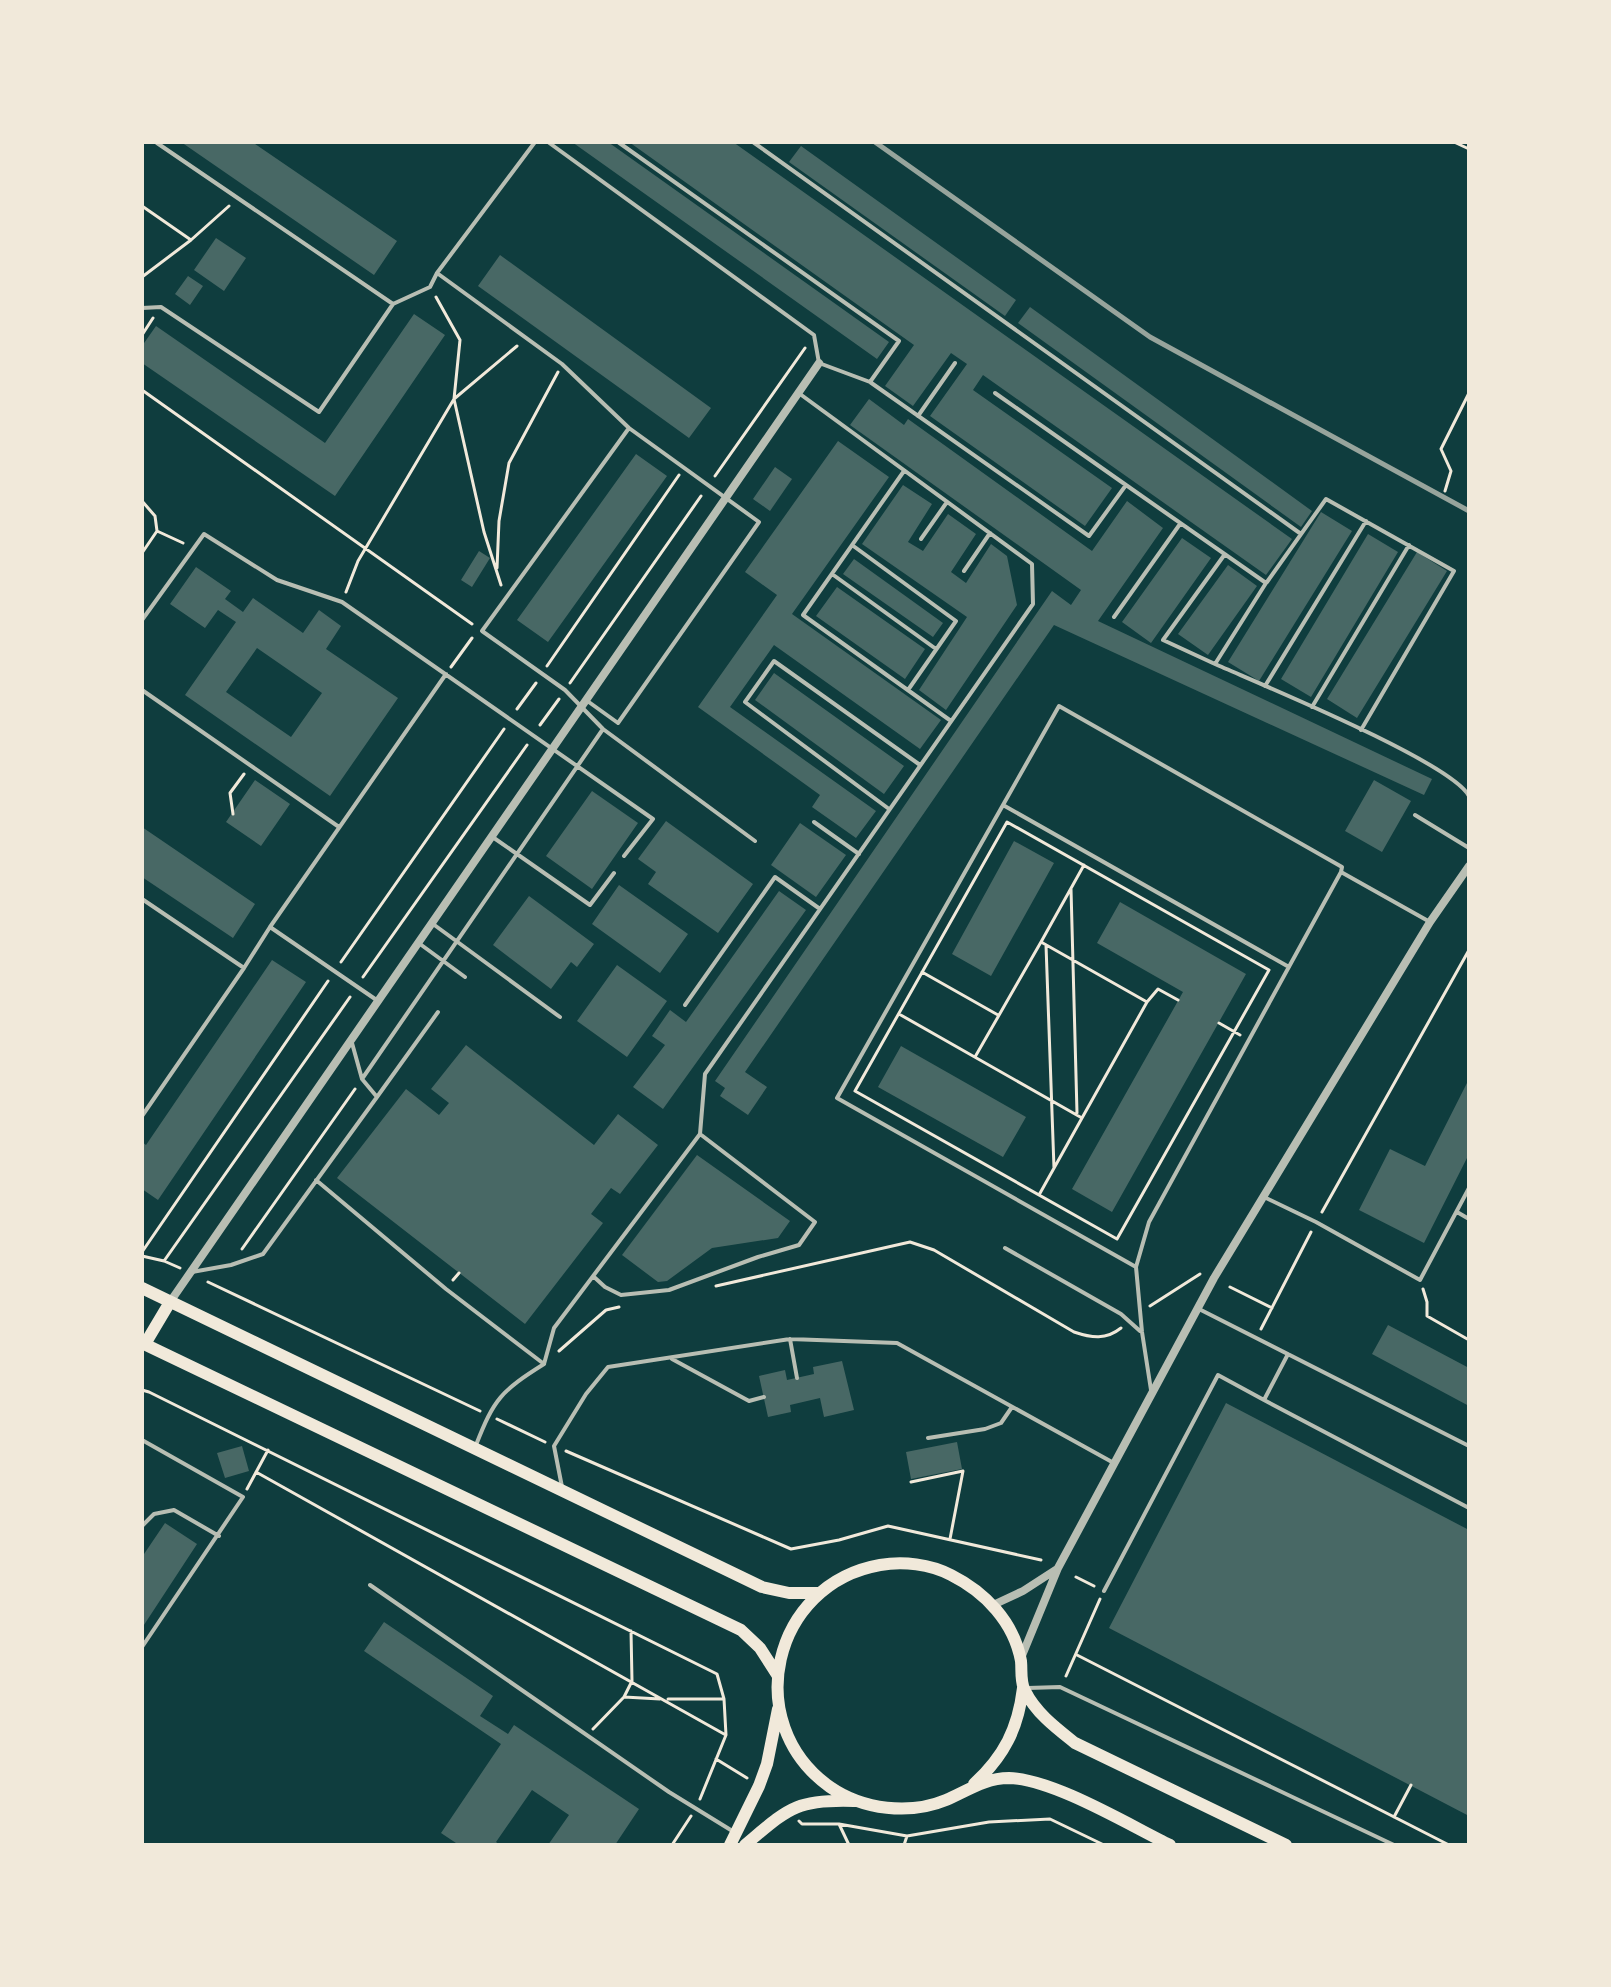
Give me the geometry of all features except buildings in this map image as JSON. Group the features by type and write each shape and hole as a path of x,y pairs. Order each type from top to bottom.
{"main road":[{"path":"142,1288 762,1587 789,1593 819,1593"},
{"path":"170,1302 143,1345 741,1630 760,1648 778,1676"},
{"path":"733,1839 767,1764 779,1706 781,1653 789,1632 801,1612 819,1593 839,1579 865,1568 893,1563 921,1565 948,1573 972,1586 993,1605 1005,1622 1020,1660 1023,1688 1019,1716 1009,1743 993,1767 972,1786"},
{"path":"1023,1688 1051,1725 1075,1743 1286,1845"},
{"path":"779,1706 788,1737 806,1765 831,1787 857,1801"},
{"path":"745,1845 788,1809 829,1800 857,1801 886,1808 916,1808 945,1800 972,1786 1007,1778 1033,1781 1056,1789 1170,1845"}],"street":[{"path":"170,1302 819,363"},
{"path":"1020,1660 1058,1568 1197,1308 1430,922 1469,866"},
{"path":"993,1605 1043,1580 1058,1568"}],"lane":[{"path":"142,308 161,307 319,412 393,304 430,287 437,273 535,142"},
{"path":"548,142 814,335 819,363 870,382 1089,536 1126,485"},
{"path":"618,142 899,341 870,382"},
{"path":"753,142 1301,534"},
{"path":"157,143 393,304"},
{"path":"437,273 562,364 629,428 759,522 618,723 584,703 482,631 629,428"},
{"path":"918,416 955,363"},
{"path":"475,1448 488,1415 508,1387 544,1364 554,1328 700,1134 705,1074 1033,604 1032,564 798,393"},
{"path":"995,393 1266,583"},
{"path":"904,471 803,615 951,721"},
{"path":"1215,664 1266,583 1326,499 1454,571 1361,730"},
{"path":"921,539 947,502"},
{"path":"1265,686 1366,521"},
{"path":"1114,617 1180,523"},
{"path":"964,571 990,533"},
{"path":"142,620 204,534 277,580 342,602 653,819 624,856"},
{"path":"852,545 956,621 908,690"},
{"path":"1312,707 1409,545"},
{"path":"1225,554 1163,640 1428,763 1465,788 1469,796"},
{"path":"832,574 936,649"},
{"path":"889,809 745,702 774,661 920,765"},
{"path":"142,1116 446,674"},
{"path":"142,690 339,827"},
{"path":"584,703 603,729 755,841"},
{"path":"1136,1267 837,1098 1059,706 1341,865 1341,872 1149,1222 1136,1267 1139,1313 1151,1392"},
{"path":"362,1079 603,729"},
{"path":"1003,805 1289,967"},
{"path":"1415,815 1469,848"},
{"path":"814,822 859,854"},
{"path":"491,837 590,905 614,873"},
{"path":"1341,872 1430,922"},
{"path":"685,1005 775,877 820,909"},
{"path":"142,899 244,968"},
{"path":"432,923 560,1017"},
{"path":"270,927 378,1001"},
{"path":"418,942 465,977"},
{"path":"190,1272 231,1265 263,1254 438,1012"},
{"path":"351,1039 362,1079 377,1097"},
{"path":"593,1276 621,1295 669,1290 799,1245 815,1222 700,1134"},
{"path":"316,1180 446,1289 544,1364"},
{"path":"1262,1196 1420,1280 1469,1188"},
{"path":"1457,1212 1469,1219"},
{"path":"1005,1248 1129,1321 1142,1332"},
{"path":"1197,1308 1469,1446"},
{"path":"790,1339 797,1378"},
{"path":"562,1490 554,1446 586,1394 608,1367 790,1339 897,1343 1113,1462"},
{"path":"1264,1400 1288,1354"},
{"path":"670,1358 749,1401 764,1397"},
{"path":"1104,1591 1218,1375 1469,1508"},
{"path":"928,1438 985,1429 1001,1423 1012,1407"},
{"path":"142,1440 243,1497 142,1647"},
{"path":"142,1526 154,1514 174,1510 219,1536"},
{"path":"370,1585 696,1808 733,1839"},
{"path":"1023,1688 1060,1687 1394,1845"}],"path":[{"path":"1454,142 1469,149"},
{"path":"142,277 191,240 236,199"},
{"path":"142,206 191,240"},
{"path":"430,287 460,340 454,399 484,532 505,599"},
{"path":"142,335 161,307"},
{"path":"164,1261 814,335"},
{"path":"342,602 365,549 454,399 526,339"},
{"path":"496,572 499,521 509,463 562,364"},
{"path":"142,390 482,631 470,639 446,674"},
{"path":"1445,491 1451,471 1441,449 1469,393"},
{"path":"142,1252 685,466"},
{"path":"142,501 155,516 157,531 142,553"},
{"path":"157,531 194,548"},
{"path":"233,814 230,793 249,766"},
{"path":"975,1057 1085,864 1007,822 855,1091 1117,1239 1269,970 1127,890"},
{"path":"1071,889 1077,1115"},
{"path":"1041,942 1147,1002"},
{"path":"1046,945 1054,1168"},
{"path":"1257,1338 1316,1222 1469,950"},
{"path":"922,972 999,1016"},
{"path":"1039,1195 1147,1002 1158,989 1178,1000"},
{"path":"888,1008 1082,1118"},
{"path":"1219,1023 1249,1040"},
{"path":"362,1079 217,1286 554,1446 791,1549 888,1526 1041,1560"},
{"path":"713,1286 910,1242 934,1250 1074,1332 1095,1338 1115,1333 1129,1321"},
{"path":"1139,1313 1203,1272"},
{"path":"1420,1280 1427,1302 1427,1316 1469,1340"},
{"path":"1230,1287 1272,1308"},
{"path":"544,1364 606,1310 622,1307"},
{"path":"142,1390 717,1674 724,1699 726,1735 696,1808 672,1845"},
{"path":"243,1497 268,1450"},
{"path":"911,1482 963,1471 950,1539"},
{"path":"256,1472 726,1735"},
{"path":"1060,1687 1104,1591 1076,1577"},
{"path":"587,1736 624,1697 632,1681 631,1631"},
{"path":"1077,1655 1449,1845"},
{"path":"624,1697 724,1699"},
{"path":"1394,1817 1411,1785"},
{"path":"839,1824 849,1845"},
{"path":"904,1845 907,1836"}],"railway":[{"path":"875,142 1150,337 1469,511"}]}
